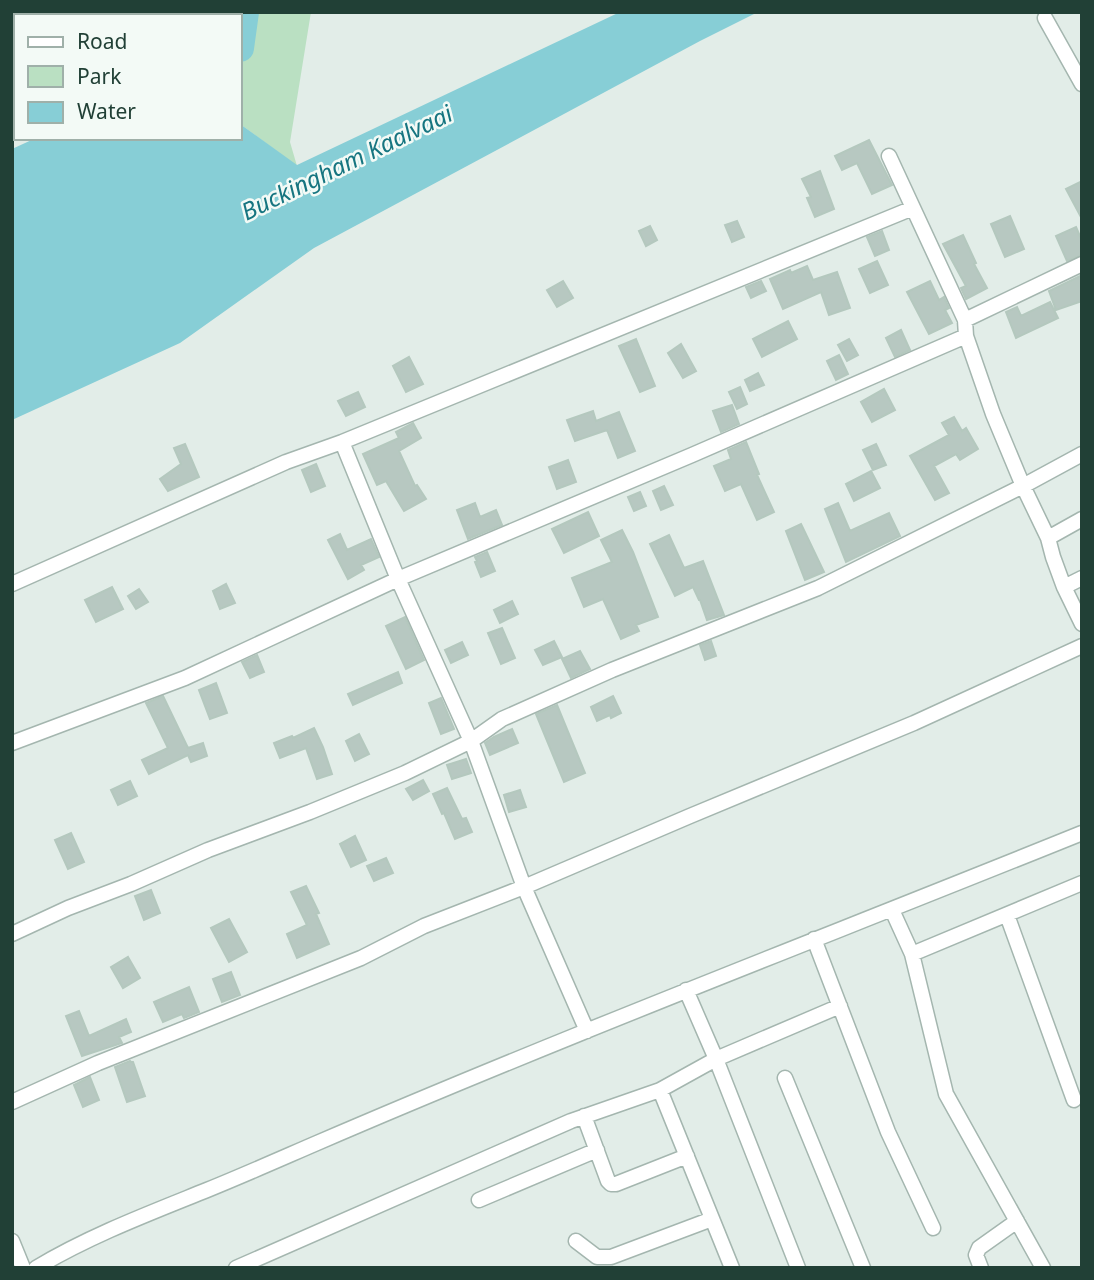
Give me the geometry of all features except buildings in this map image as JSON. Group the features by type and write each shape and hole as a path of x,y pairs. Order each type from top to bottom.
{"street":[{"path":"1045,18 1082,84"},
{"path":"889,156 965,320 966,336 993,414 1048,538 1064,587 1082,624"},
{"path":"12,584 286,462 342,442 913,208"},
{"path":"965,320 1082,264"},
{"path":"12,743 186,678 398,579 966,336"},
{"path":"342,442 398,579 471,741 524,887 587,1031"},
{"path":"12,934 208,850 405,773 471,741 502,719 612,670 818,588 1082,454"},
{"path":"1048,538 1082,519"},
{"path":"1064,587 1082,579"},
{"path":"12,1102 97,1062 361,958 424,926 524,887 914,723 1082,646"},
{"path":"36,1268 141,1217 426,1096 1082,833"},
{"path":"912,954 1082,883"},
{"path":"892,909 912,954 946,1094 1043,1268"},
{"path":"1007,915 1074,1100"},
{"path":"814,939 888,1132 933,1228"},
{"path":"687,990 798,1268"},
{"path":"236,1268 584,1116 660,1090 716,1059 839,1006"},
{"path":"785,1078 863,1268"},
{"path":"660,1090 732,1268"},
{"path":"584,1116 608,1181 616,1184 687,1156"},
{"path":"479,1200 597,1150"},
{"path":"576,1241 597,1256 611,1257 712,1219"},
{"path":"981,1268 976,1255 979,1248 1017,1221"},
{"path":"12,1241 23,1268"}],"green space":[{"path":"311,12 290,142 297,166 242,125 242,14 185,14"}],"water":[{"name":"Buckingham Kaalvaai","path":"620,12 758,12 314,248 180,343 12,420 12,149 32,140 242,140 242,125 297,165"}],"waterway":[{"path":"242,34 245,12"}]}
